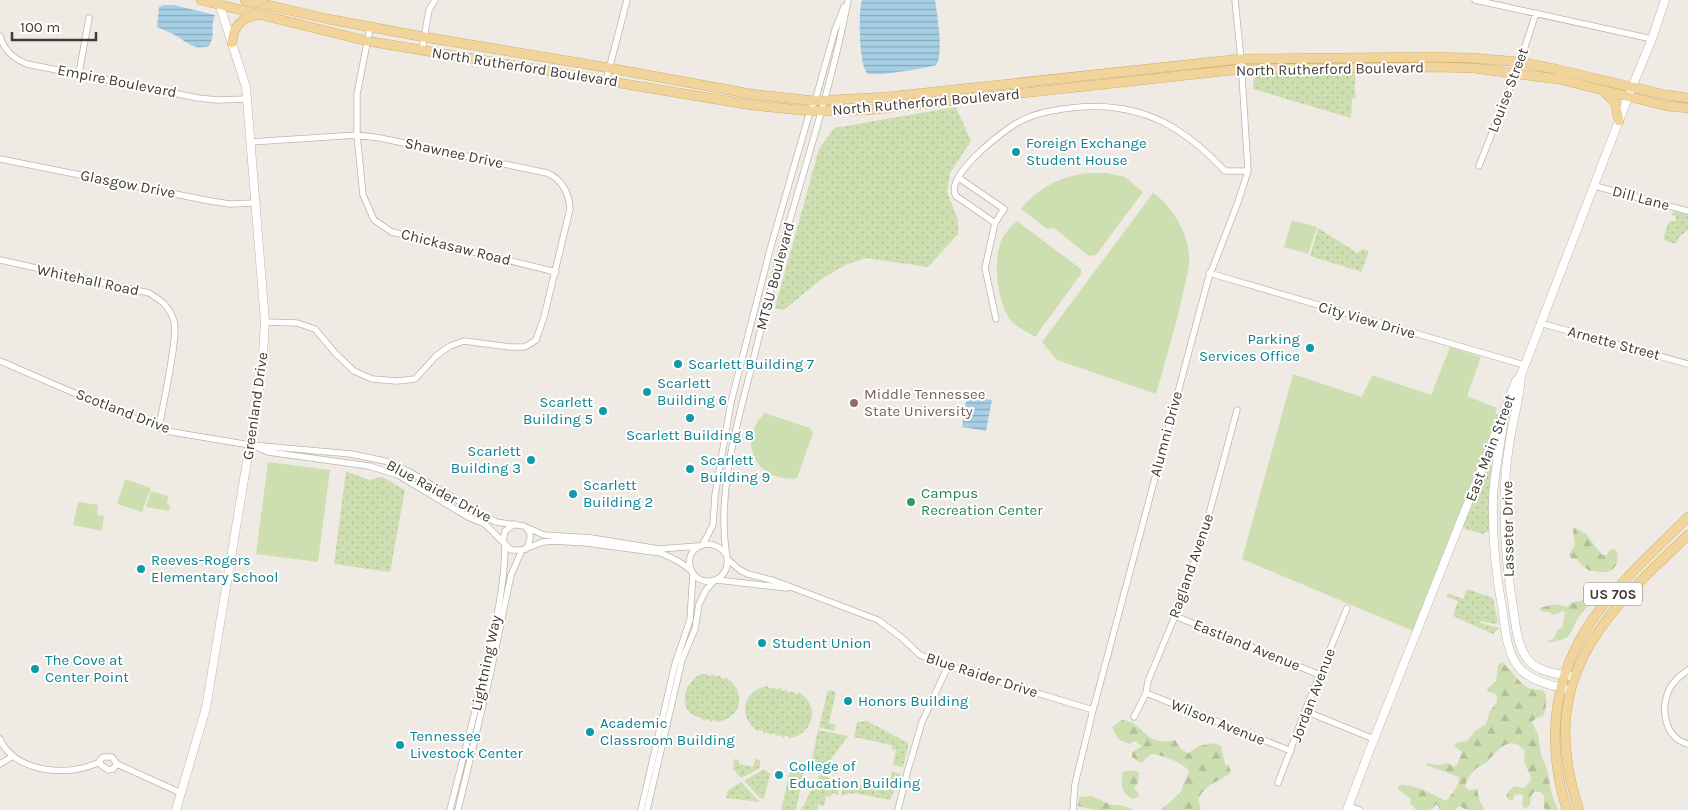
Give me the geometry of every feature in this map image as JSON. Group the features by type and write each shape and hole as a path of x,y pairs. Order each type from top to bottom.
{"main road":[{"name":"North Rutherford Boulevard","path":"201,0 219,2 258,14 367,40 422,50 750,105 821,112 867,110 1242,68 1435,67 1473,68 1558,79 1667,106 1688,108"},
{"name":"North Rutherford Boulevard","path":"245,0 424,38 609,68 751,94 820,101 887,97 1241,58 1430,57 1520,62 1688,98"},
{"path":"232,43 233,32 237,25 247,17 258,14"},
{"path":"1602,90 1615,102 1619,122"},
{"name":"US 70S","path":"1567,810 1559,786 1555,750 1556,715 1564,674 1574,651 1591,621 1612,595 1688,517"},
{"name":"US 70S","path":"1579,810 1571,787 1566,752 1566,718 1574,677 1595,634 1614,609 1688,535"}],"street":[{"path":"422,50 429,10 434,0"},
{"path":"606,80 627,0"},
{"name":"MTSU Boulevard","path":"727,557 724,538 724,499 741,412 780,253 821,112 820,101 835,30 848,0"},
{"name":"Alumni Drive","path":"1073,810 1075,784 1093,710 1210,273 1248,171 1242,68 1235,0"},
{"path":"1475,0 1652,39"},
{"name":"East Main Street","path":"1348,808 1483,468 1498,424 1504,414 1516,380 1521,375 1652,39 1665,0"},
{"name":"Greenland Drive","path":"176,810 206,708 262,370 265,322 257,203 246,87 219,2"},
{"name":"Louise Street","path":"1479,166 1516,73 1536,13"},
{"path":"78,73 88,18"},
{"name":"Chickasaw Road","path":"370,28 358,94 358,135 363,195 374,220 392,232 556,272"},
{"name":"Empire Boulevard","path":"0,36 8,52 16,60 27,64 198,98 216,100 247,99"},
{"name":"MTSU Boulevard","path":"702,545 713,525 716,489 732,402 772,246 810,111 820,101"},
{"path":"995,223 956,196 953,189 962,170 986,146 1016,124 1050,111 1084,107 1116,108 1151,116 1180,130 1206,151 1225,171 1248,171"},
{"name":"Shawnee Drive","path":"252,142 358,135 547,173 554,176 565,188 570,209 544,317 536,340 525,347 464,341 450,346 436,356 415,379 397,381 372,379 354,371 336,354 315,329 297,322 265,322"},
{"name":"Glasgow Drive","path":"0,159 230,204 257,203"},
{"path":"959,178 1004,209 995,223 985,268 996,319"},
{"name":"Dill Lane","path":"1595,186 1688,211"},
{"name":"Whitehall Road","path":"0,260 149,292 166,304 175,323 159,428"},
{"name":"City View Drive","path":"1210,273 1524,366"},
{"name":"Arnette Street","path":"1540,323 1688,364"},
{"name":"Scotland Drive","path":"0,361 159,428 172,432 250,444"},
{"name":"Lasseter Drive","path":"1521,375 1509,446 1505,500 1505,539 1510,589 1524,655 1532,664 1544,670 1574,677"},
{"name":"Ragland Avenue","path":"1134,717 1146,693 1148,681 1175,616 1202,540 1237,410"},
{"name":"Lasseter Drive","path":"1504,414 1494,498 1494,541 1498,585 1505,628 1517,665 1527,674 1560,688 1571,690"},
{"name":"Blue Raider Drive","path":"250,444 351,454 378,459 408,471 496,522 516,524"},
{"name":"Blue Raider Drive","path":"250,444 268,452 369,466 398,475 468,517 485,524 504,543"},
{"path":"1483,468 1500,446 1509,446"},
{"path":"516,524 544,534 591,538 659,549 688,548 702,545 713,544 719,546 727,557 726,570 721,577 715,580 705,581 699,579 678,560 661,553 587,543 553,541 524,549 511,550 504,543 504,531 516,524"},
{"path":"524,549 531,535 527,528"},
{"name":"Lightning Way","path":"450,810 472,728 494,632 505,567 504,543"},
{"path":"641,810 677,658 690,620 693,572 690,559 696,549 702,545"},
{"name":"Lightning Way","path":"458,810 489,680 511,575 524,549"},
{"name":"Blue Raider Drive","path":"727,557 742,572 775,581 878,620 902,638 920,655 948,666 1093,710"},
{"path":"647,810 682,660 694,630 699,604 706,590 715,580"},
{"name":"Blue Raider Drive","path":"715,580 797,590"},
{"name":"Jordan Avenue","path":"1278,783 1347,608"},
{"name":"Eastland Avenue","path":"1175,616 1320,675"},
{"path":"898,810 922,722 948,666"},
{"path":"1688,670 1677,678 1670,689 1665,701 1664,718 1671,732 1682,742 1688,744"},
{"name":"Wilson Avenue","path":"1146,693 1291,751"},
{"path":"1305,711 1374,739"},
{"path":"0,739 13,756 35,768 54,771 77,769 100,762 103,757 108,756 112,757 117,764 182,793"},
{"path":"0,764 13,756"},
{"path":"100,762 108,770 113,769 117,764"},
{"path":"1348,808 1360,810"}],"green space":[{"path":"1354,73 1357,97 1352,99 1351,118 1253,89 1254,79 1262,74"},
{"path":"956,107 971,141 950,173 947,192 958,220 958,234 928,267 866,258 845,265 820,280 784,310 775,308 819,149 834,128"},
{"path":"1088,173 1106,173 1125,177 1143,192 1096,255 1089,256 1054,228 1047,229 1021,209 1035,195 1051,184 1069,177"},
{"path":"1153,193 1160,198 1178,220 1186,238 1189,259 1178,316 1156,394 1057,360 1042,342"},
{"path":"1675,211 1688,215 1688,230 1681,235 1675,244 1664,240 1664,236 1669,221 1675,222 1676,217 1671,215"},
{"path":"1292,220 1317,227 1308,254 1284,247"},
{"path":"1017,221 1081,269 1081,274 1035,337 1012,322 1003,304 998,282 997,258 999,248 1005,234"},
{"path":"1318,228 1357,253 1363,249 1369,251 1361,273 1310,256"},
{"path":"1450,347 1481,357 1467,396 1497,408 1495,413 1499,415 1413,631 1242,559 1293,374 1362,397 1372,375 1431,395"},
{"path":"765,413 810,428 813,433 797,478 783,478 771,474 761,467 755,458 751,447 752,436 756,424"},
{"path":"268,462 330,470 318,562 256,554"},
{"path":"1489,465 1493,466 1490,528 1483,534 1465,529 1463,526"},
{"path":"346,471 369,480 382,477 405,490 390,572 334,564"},
{"path":"125,479 151,488 142,512 117,504"},
{"path":"151,491 168,496 167,504 170,505 169,511 146,507"},
{"path":"78,503 98,505 97,515 104,516 102,531 73,525"},
{"path":"1574,527 1586,534 1602,555 1606,555 1611,549 1616,550 1618,558 1613,569 1607,572 1590,571 1580,564 1577,559 1571,558 1569,554 1575,545"},
{"path":"1467,589 1493,598 1498,623 1481,621 1480,623 1499,628 1493,634 1453,616 1458,601 1447,597 1448,593 1463,599"},
{"path":"1589,599 1590,603 1578,618 1568,637 1554,642 1546,642 1554,638 1557,631 1563,626 1565,612 1554,615 1542,612 1539,608 1555,604 1567,607 1571,603"},
{"path":"1502,662 1524,685 1535,690 1542,690 1546,694 1546,707 1543,716 1536,718 1532,722 1538,735 1541,755 1548,772 1551,792 1558,810 1546,810 1544,808 1544,795 1540,792 1534,792 1531,796 1530,805 1525,809 1522,806 1523,796 1520,794 1515,795 1512,801 1508,799 1506,796 1514,786 1524,788 1531,777 1524,762 1525,751 1520,746 1510,744 1505,745 1487,762 1478,767 1467,782 1465,787 1469,790 1477,789 1480,802 1484,808 1483,810 1467,810 1459,806 1455,810 1440,810 1437,804 1430,810 1416,810 1410,803 1411,799 1397,788 1400,785 1407,785 1424,790 1446,801 1453,793 1459,777 1426,765 1426,763 1457,765 1462,752 1454,746 1455,743 1467,741 1475,731 1486,724 1490,711 1497,702 1497,696 1494,693 1488,692 1487,689 1496,681 1498,665"},
{"path":"701,674 711,676 712,674 718,677 718,675 725,679 725,677 732,683 737,690 739,704 732,716 716,722 712,720 712,722 705,719 705,721 702,720 702,718 694,716 689,711 686,706 686,692 694,679"},
{"path":"768,686 768,688 773,687 778,690 781,688 781,690 784,691 785,689 787,692 791,691 797,694 798,692 805,697 812,711 809,726 804,732 788,738 788,736 784,736 784,738 781,737 782,735 775,736 776,734 772,733 771,735 766,732 765,734 759,730 759,732 752,726 745,712 748,699 759,689"},
{"path":"828,690 836,692 829,723 836,725 834,731 819,727"},
{"path":"1122,720 1136,725 1156,740 1175,740 1182,750 1188,753 1199,746 1214,743 1221,746 1225,764 1229,766 1231,772 1210,785 1202,793 1198,799 1201,810 1161,810 1180,793 1189,771 1177,762 1161,756 1151,754 1141,763 1132,757 1132,752 1142,746 1134,741 1129,744 1118,739 1112,727"},
{"path":"867,721 908,743 903,767 893,765 896,750 892,749 892,745 854,737 857,722"},
{"path":"818,730 848,736 829,762 815,767 811,764"},
{"path":"734,759 739,760 739,764 753,767 755,759 760,760 760,768 741,778 733,769"},
{"path":"791,767 800,769 802,767 804,770 796,810 781,810"},
{"path":"764,769 770,774 764,799 760,798 744,781"},
{"path":"1131,770 1139,772 1138,783 1134,787 1140,796 1133,799 1122,788 1123,772"},
{"path":"892,772 901,774 890,800 854,793 841,796 844,782 882,790 884,784 889,785"},
{"path":"821,774 839,783 838,795 832,793 831,797 826,796 824,806 818,805 817,810 801,810 814,785"},
{"path":"741,782 760,802 726,798 728,790"},
{"path":"1092,796 1111,805 1121,805 1134,810 1094,810 1078,806 1079,797"}],"water":[{"path":"862,0 935,0 940,43 940,52 936,65 889,73 867,73 862,60 860,38"},
{"path":"174,5 215,15 209,46 195,47 157,27 159,7"},
{"path":"967,396 992,400 986,431 962,427"}],"place":[{"name":"Foreign Exchange Student House","path":"1016,152"},
{"name":"Parking Services Office","path":"1310,348"},
{"name":"Scarlett Building 7","path":"678,364"},
{"name":"Scarlett Building 6","path":"647,392"},
{"name":"Middle Tennessee State University","path":"854,403"},
{"name":"Scarlett Building 5","path":"603,411"},
{"name":"Scarlett Building 8","path":"690,418"},
{"name":"Scarlett Building 3","path":"531,460"},
{"name":"Scarlett Building 9","path":"690,469"},
{"name":"Scarlett Building 2","path":"573,494"},
{"name":"Campus Recreation Center","path":"911,502"},
{"name":"Reeves-Rogers Elementary School","path":"141,569"},
{"name":"Student Union","path":"762,643"},
{"name":"The Cove at Center Point","path":"35,669"},
{"name":"Honors Building","path":"848,701"},
{"name":"Academic Classroom Building","path":"590,732"},
{"name":"Tennessee Livestock Center","path":"400,745"},
{"name":"College of Education Building","path":"779,775"}]}
